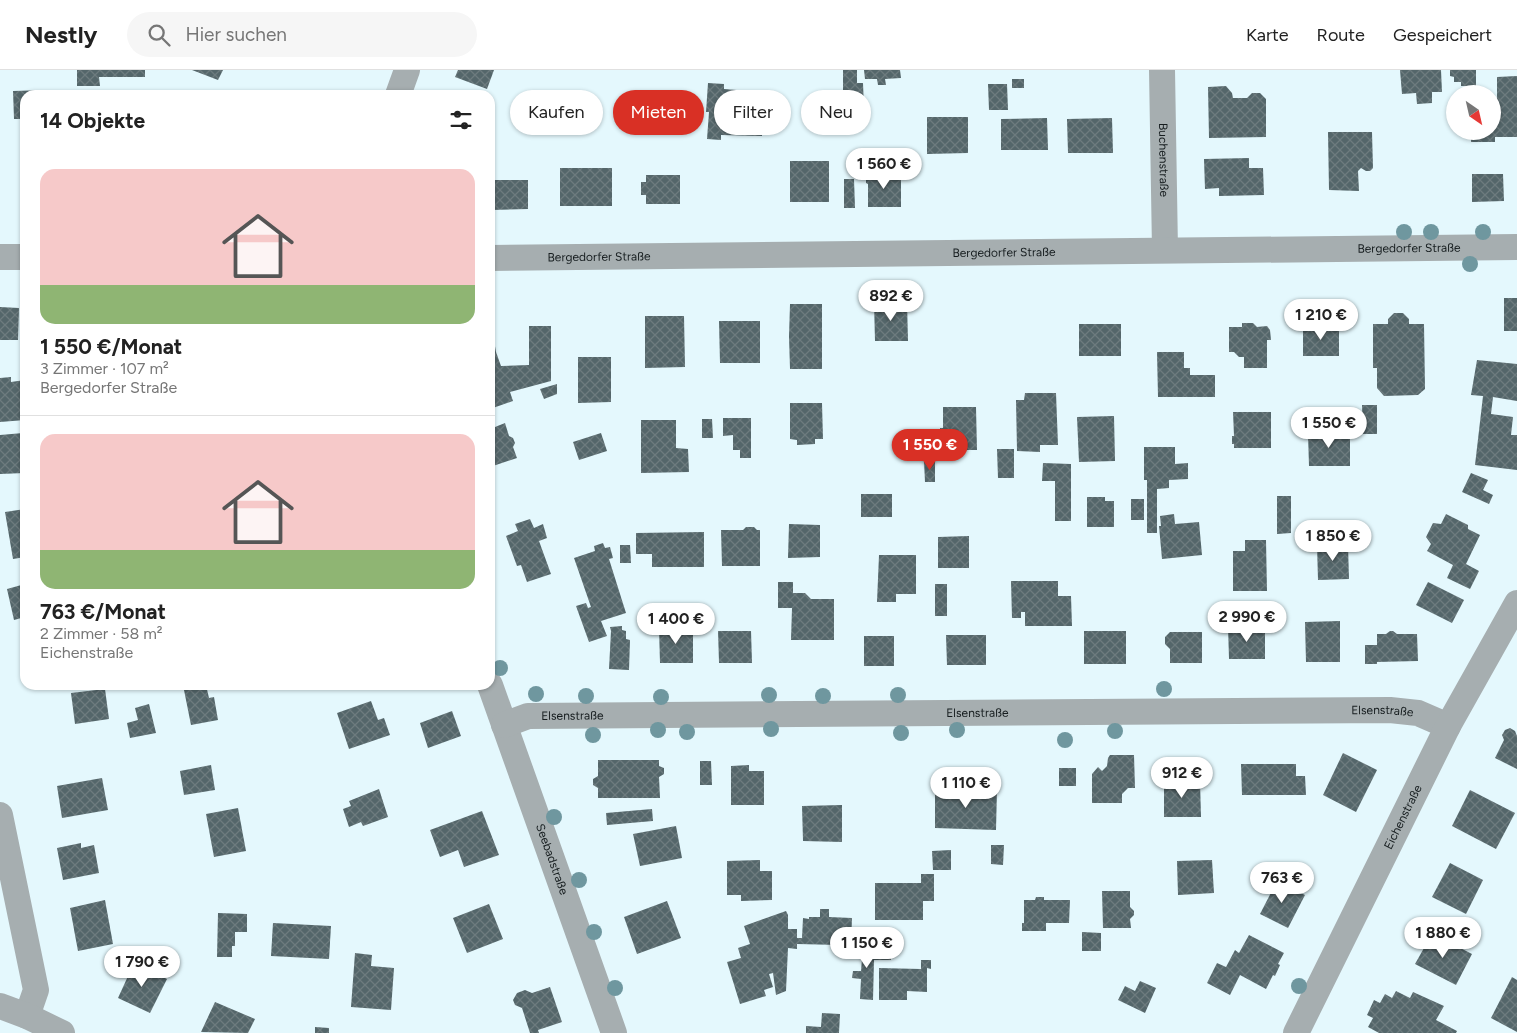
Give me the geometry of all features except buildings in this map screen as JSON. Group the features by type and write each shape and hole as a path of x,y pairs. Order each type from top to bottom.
{"street":[{"path":"400,90 407,70"},
{"name":"Buchenstraße","path":"1162,70 1164,250"},
{"name":"Bergedorfer Straße","path":"495,258 1517,247"},
{"path":"0,257 20,257"},
{"name":"Eichenstraße","path":"1296,1033 1448,726 1517,603"},
{"name":"Seebadstraße","path":"492,690 614,1033"},
{"name":"Elsenstraße","path":"504,725 528,716 1390,710 1418,713 1448,726"},
{"path":"0,815 36,990 26,1016"},
{"path":"0,1006 62,1033"}]}
